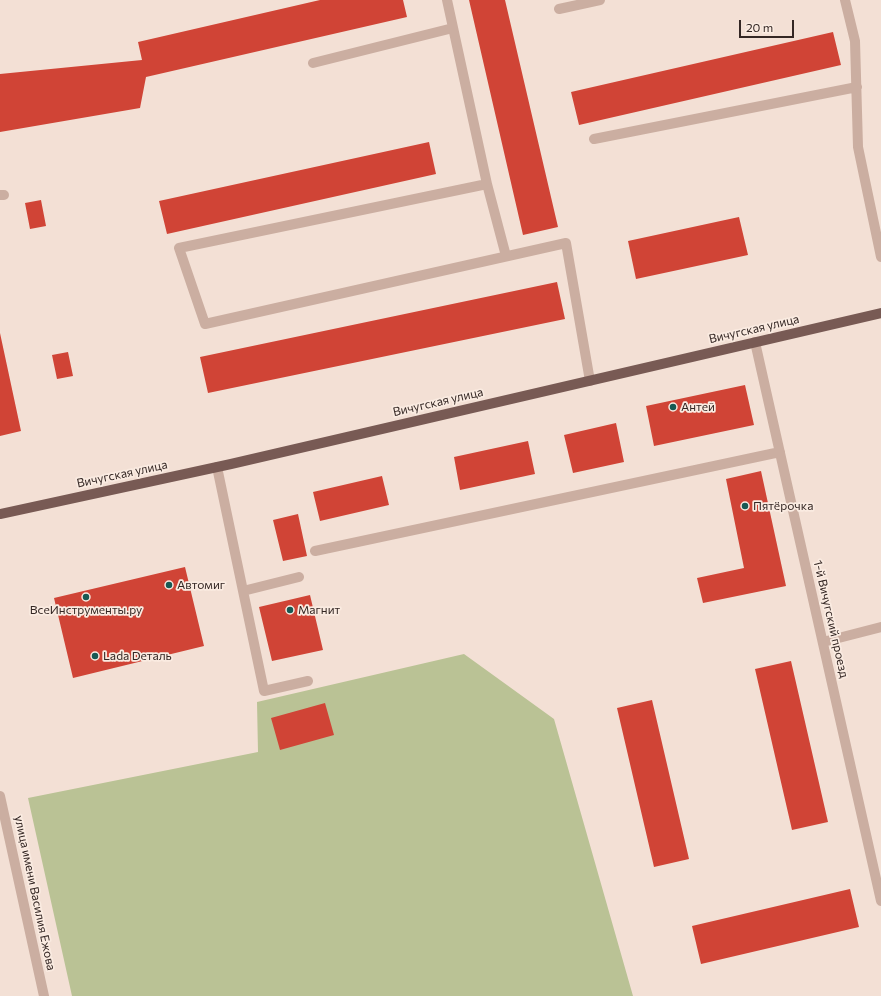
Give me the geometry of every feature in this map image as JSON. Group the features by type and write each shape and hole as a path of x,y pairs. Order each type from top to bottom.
{"main road":[{"name":"Вичугская улица","path":"0,514 217,467 881,313"}],"street":[{"path":"447,0 487,184 506,256"},
{"path":"559,9 600,0"},
{"path":"845,0 855,41 858,147 881,257"},
{"path":"314,63 453,28"},
{"path":"594,139 857,87"},
{"path":"487,184 179,248 205,324 566,243 590,380"},
{"name":"1-й Вичугский проезд","path":"755,342 881,901"},
{"path":"315,551 780,452"},
{"path":"217,467 264,691 308,681"},
{"path":"243,591 299,577"},
{"path":"823,642 881,627"},
{"name":"улица имени Василия Ежова","path":"0,796 44,996"}],"green space":[{"path":"464,654 554,719 633,996 72,996 28,798 258,752 257,702"}],"building":[{"path":"320,0 403,0 407,17 146,77 140,108 0,132 0,74 142,60 138,42"},
{"path":"469,0 505,0 558,227 523,235"},
{"path":"833,32 841,65 579,125 571,92"},
{"path":"429,142 436,174 167,234 159,201"},
{"path":"41,200 46,226 30,229 25,203"},
{"path":"739,217 748,255 636,279 628,241"},
{"path":"557,282 565,319 208,393 200,357"},
{"path":"0,333 21,431 0,436"},
{"path":"68,352 73,376 57,379 52,355"},
{"path":"745,385 754,425 654,446 646,406"},
{"path":"616,423 624,462 573,473 564,435"},
{"path":"528,441 535,474 460,490 454,457"},
{"path":"761,471 786,586 703,603 697,578 744,568 726,479"},
{"path":"382,476 389,505 320,521 313,492"},
{"path":"298,514 307,556 283,561 273,520"},
{"path":"185,567 204,646 73,678 54,598"},
{"path":"310,595 323,650 272,661 259,607"},
{"path":"791,661 828,822 792,830 755,669"},
{"path":"652,700 689,859 654,867 617,708"},
{"path":"325,703 334,735 280,750 271,718"},
{"path":"850,889 859,927 701,964 692,926"}],"place":[{"name":"Антей","path":"673,407"},
{"name":"Пятёрочка","path":"745,506"},
{"name":"Автомиг","path":"169,585"},
{"name":"ВсеИнструменты.ру","path":"86,597"},
{"name":"Магнит","path":"290,610"},
{"name":"Lada Dеталь","path":"95,656"}]}
